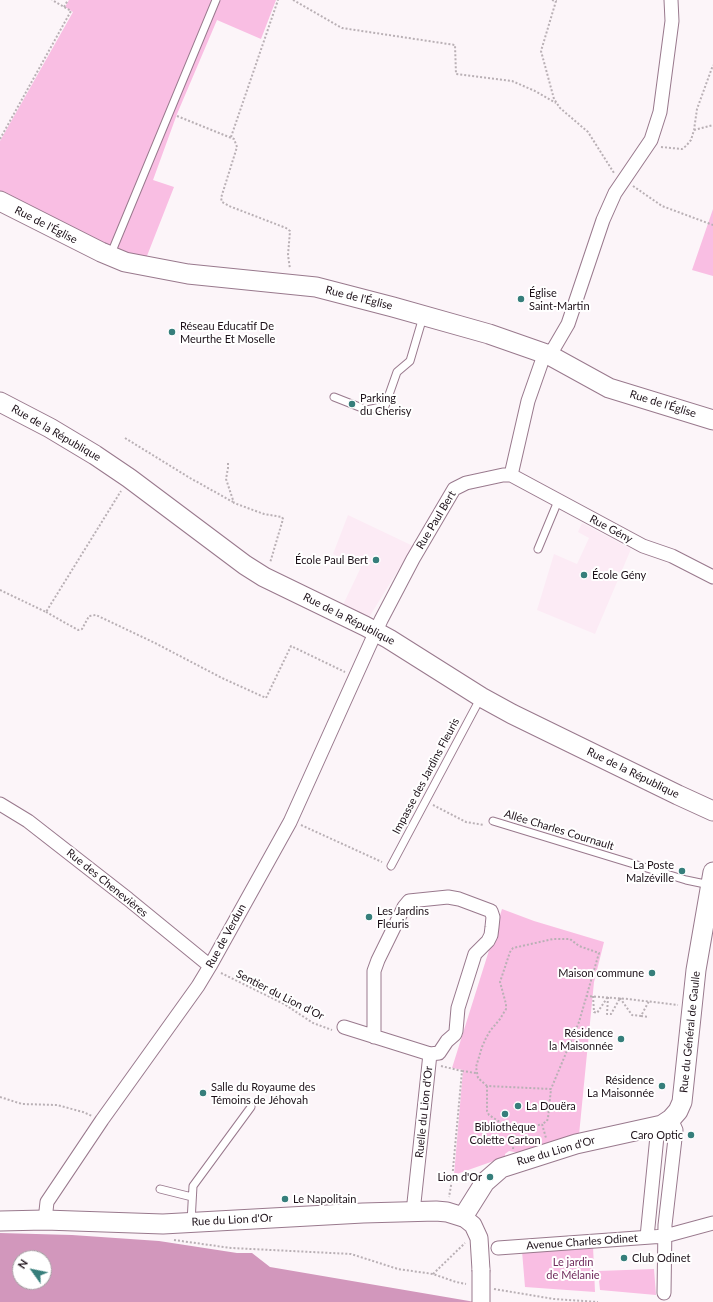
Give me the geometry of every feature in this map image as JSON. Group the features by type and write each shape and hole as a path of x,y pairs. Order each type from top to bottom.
{"main road":[{"name":"Rue de l'Église","path":"0,201 125,262 188,274 316,287 424,315 489,334 549,355 609,388 713,420"},
{"name":"Rue de la République","path":"0,402 80,445 129,478 245,565 264,577 376,632 481,697 540,728 678,795 713,810"},
{"name":"Rue du Général de Gaulle","path":"665,1122 678,1111 682,1102 691,1007 712,879"},
{"name":"Rue du Lion d'Or","path":"0,1221 45,1220 163,1224 363,1213 413,1212 455,1214 490,1177 501,1168 576,1144 665,1122"}],"street":[{"path":"511,475 528,401 542,361 554,348 568,324 603,220 615,193 651,140 660,112 672,21 671,0"},
{"name":"Rue Gény","path":"511,475 643,546 672,556 713,577"},
{"name":"Rue Paul Bert","path":"376,632 412,560 454,489 466,483 498,476 511,475"},
{"name":"Rue de Verdun","path":"45,1220 47,1202 102,1120 210,966 291,820 376,632"},
{"name":"Rue des Chenevières","path":"0,804 28,821 210,966"},
{"path":"374,1036 374,978 376,966 404,907 409,901 448,897 459,899 490,911 493,917 491,935 488,941 475,954 458,1008 455,1034 447,1041 439,1053 429,1058"},
{"name":"Ruelle du Lion d'Or","path":"344,1027 374,1036 429,1058 413,1212"},
{"path":"664,1293 665,1225 676,1130 665,1122"},
{"name":"Rue du Général de Gaulle","path":"647,1237 665,1122"},
{"path":"455,1214 473,1225 479,1238 481,1302"},
{"name":"Avenue Charles Odinet","path":"498,1248 665,1236 713,1223"}],"lane":[{"path":"110,256 216,0"},
{"path":"334,397 367,410 385,406 397,372 410,361 424,315"},
{"path":"538,549 558,501"},
{"name":"Impasse des Jardins Fleuris","path":"391,866 424,801 481,697"},
{"name":"Allée Charles Cournault","path":"493,821 686,880 712,879"},
{"path":"191,1222 193,1186 251,1106"},
{"path":"160,1190 192,1197"}],"path":[{"path":"0,138 71,11 52,0"},
{"path":"64,7 68,0"},
{"path":"231,137 278,0"},
{"path":"293,0 342,28 455,45 456,74 512,81 535,91 556,103 588,132 623,182 662,206 713,225"},
{"path":"552,0 556,1 541,51 556,103"},
{"path":"671,148 682,149 686,146 694,130 697,108 713,65"},
{"path":"174,114 234,139 237,147 221,198 222,202 290,231 288,255 292,274 291,284"},
{"path":"694,130 713,125"},
{"path":"125,438 234,503 264,514 282,517 283,519 270,565 264,577"},
{"path":"228,463 226,479 234,503"},
{"path":"46,612 129,478"},
{"path":"0,590 46,612 78,630 82,629 90,616 96,615 155,643 222,678 266,698 291,646 356,677"},
{"path":"424,801 466,822 474,822 488,826 493,821"},
{"path":"291,820 391,866"},
{"path":"487,1086 487,1111 489,1115 515,1132 542,1124 547,1121 551,1089 579,1022 599,953 579,946 570,940 553,939 513,948 510,952 500,982 506,1009 490,1031 482,1047 477,1063 476,1073 478,1078 487,1086 551,1089"},
{"name":"Sentier du Lion d'Or","path":"210,966 223,975 284,1004 313,1023 336,1031 344,1027"},
{"path":"586,996 649,1001 691,1007"},
{"path":"593,996 594,1012 597,1013 608,997"},
{"path":"608,997 607,1014 611,1014 620,998"},
{"path":"620,998 632,1015 649,1017"},
{"path":"641,1016 649,1001"},
{"path":"429,1058 452,1069 476,1073"},
{"path":"455,1214 452,1180 462,1071"},
{"path":"0,1097 22,1104 57,1105 83,1112 102,1120"},
{"path":"542,1124 551,1152"},
{"path":"513,1164 515,1132"},
{"path":"170,1239 231,1248 351,1254 398,1269 433,1274 456,1282 470,1284"},
{"path":"433,1274 467,1242 467,1246"},
{"path":"491,1288 554,1299 598,1302"}],"shaded area":[{"name":"École Paul Bert","path":"348,515 413,546 368,619 342,607 361,567 333,554"},
{"name":"École Gény","path":"582,523 631,549 595,634 537,610 554,554 577,564 589,538 578,532"},
{"path":"0,1233 72,1235 159,1241 237,1253 252,1253 270,1267 475,1302 0,1302"}],"green space":[{"path":"69,0 276,0 261,39 217,20 177,114 153,180 174,187 145,261 120,254 0,194 0,141 73,12 65,7"},
{"path":"713,209 713,276 692,270"},
{"path":"502,909 534,921 604,942 594,982 579,1135 519,1153 509,1151 505,1154 505,1157 454,1175 463,1070 452,1068"},
{"name":"Le jardin de Mélanie","path":"593,1246 595,1292 525,1287 522,1251"},
{"path":"654,1269 656,1295 600,1290 598,1271"}],"place":[{"name":"Église Saint-Martin","path":"521,299"},
{"name":"Réseau Educatif De Meurthe Et Moselle","path":"172,332"},
{"name":"Parking du Cherisy","path":"352,404"},
{"name":"École Paul Bert","path":"376,560"},
{"name":"École Gény","path":"584,575"},
{"name":"La Poste Malzéville","path":"682,871"},
{"name":"Les Jardins Fleuris","path":"369,917"},
{"name":"Maison commune","path":"652,973"},
{"name":"Résidence la Maisonnée","path":"621,1039"},
{"name":"Résidence La Maisonnée","path":"662,1086"},
{"name":"Salle du Royaume des Témoins de Jéhovah","path":"203,1093"},
{"name":"La Douëra","path":"518,1106"},
{"name":"Bibliothèque Colette Carton","path":"505,1114"},
{"name":"Caro Optic","path":"691,1135"},
{"name":"Lion d'Or","path":"490,1177"},
{"name":"Le Napolitain","path":"285,1199"},
{"name":"Club Odinet","path":"624,1258"}]}
